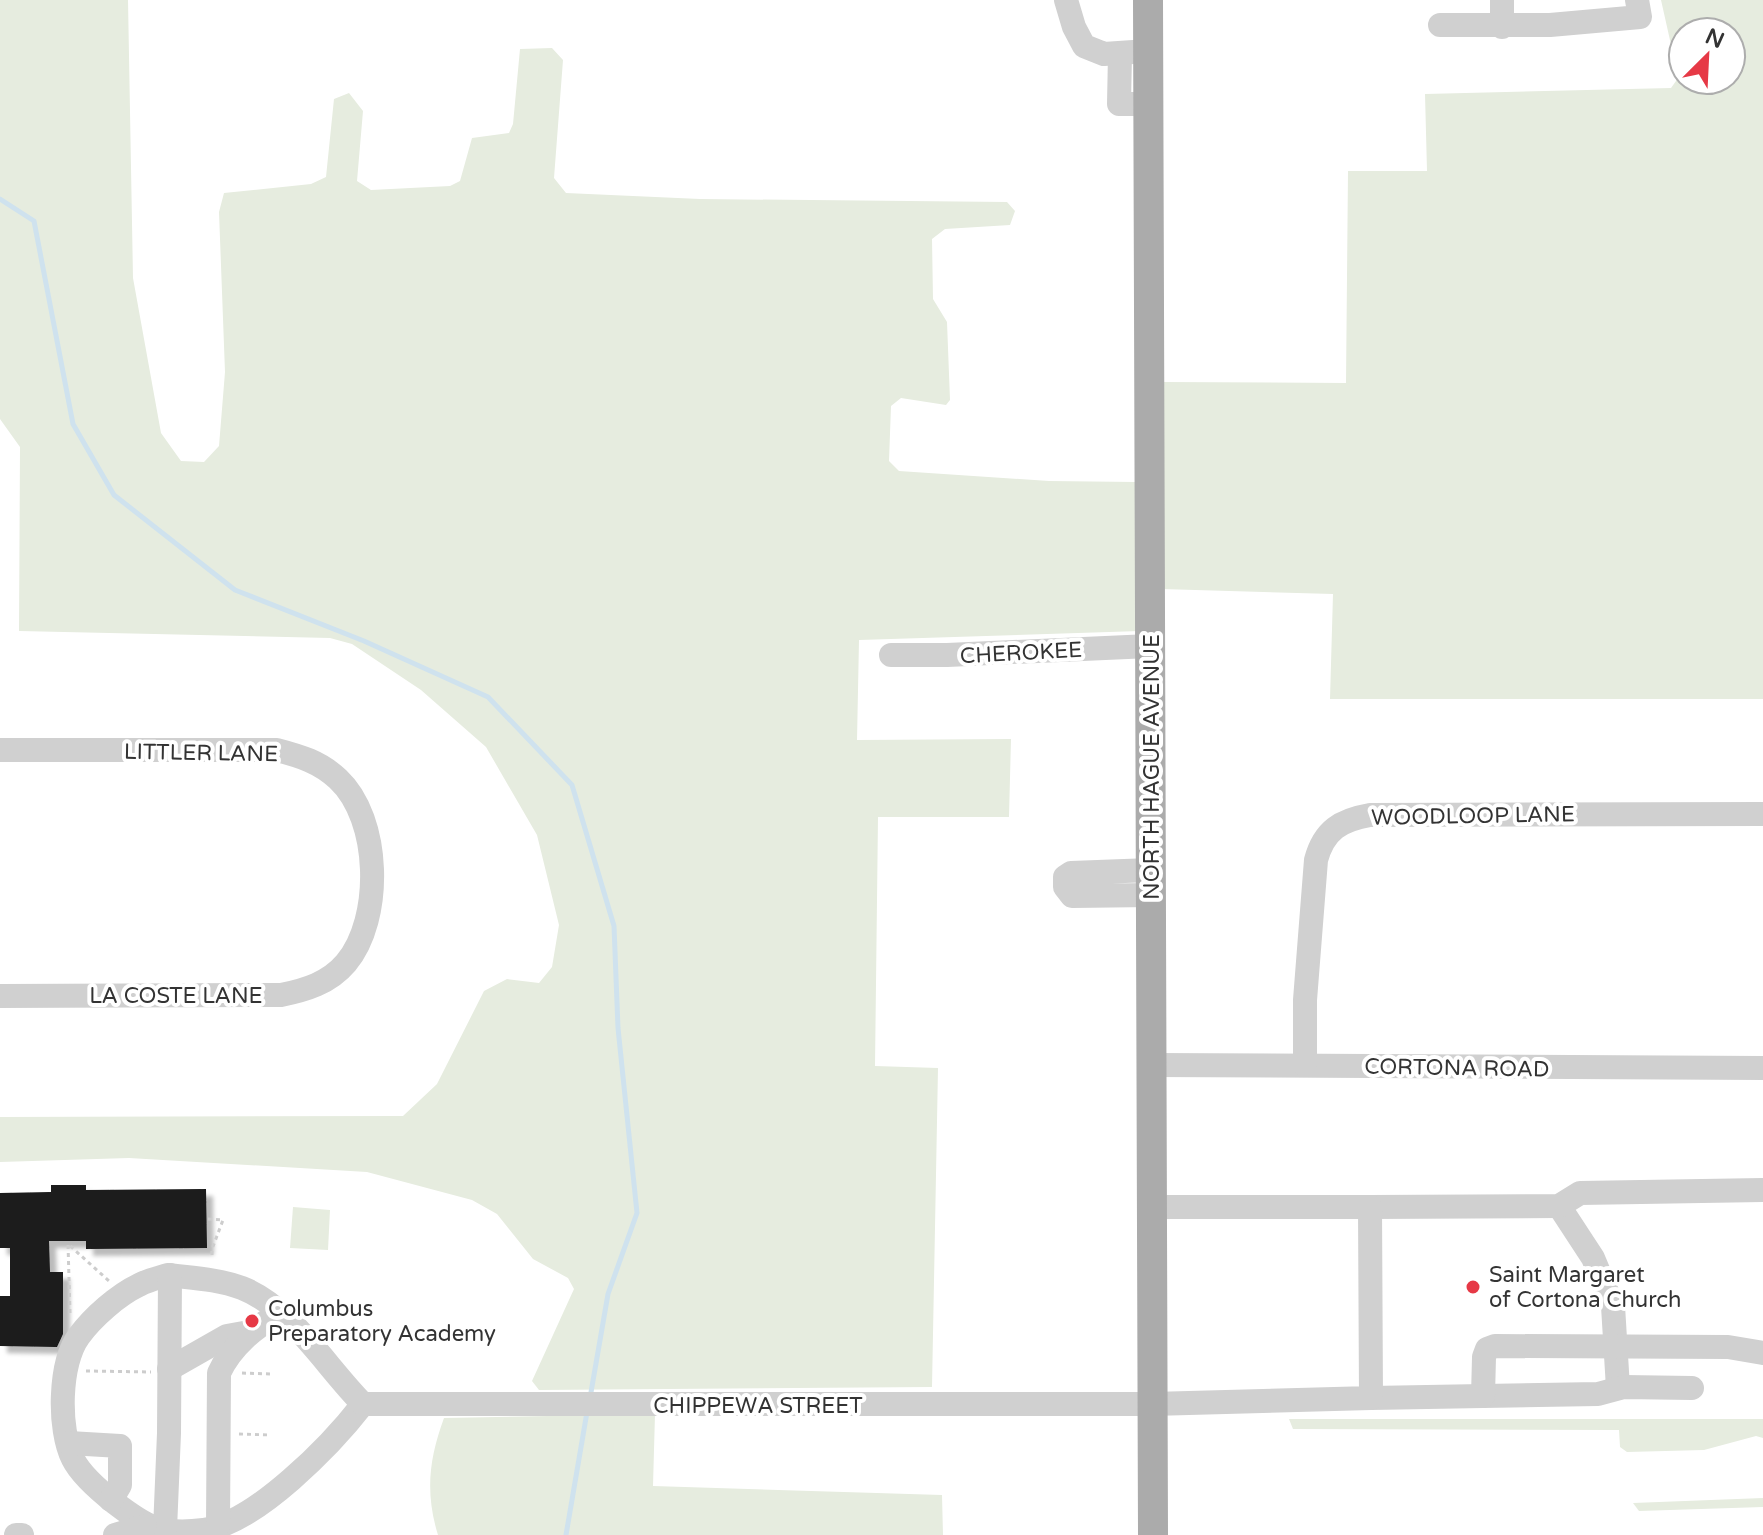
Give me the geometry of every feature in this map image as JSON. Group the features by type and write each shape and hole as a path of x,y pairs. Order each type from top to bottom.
{"main road":[{"name":"NORTH HAGUE AVENUE","path":"1148,0 1134,52 1148,104 1153,1535"}],"street":[{"path":"1066,0 1084,46 1094,52 1134,52"},
{"path":"1502,0 1502,27"},
{"path":"1440,25 1502,27 1575,12 1639,8"},
{"name":"CHEROKEE","path":"891,655 1150,646"},
{"name":"LITTLER LANE","path":"0,750 277,750 322,766 340,780 355,800 364,821 369,846 371,883 366,929 345,965"},
{"name":"WOODLOOP LANE","path":"1305,1065 1305,1000 1316,860 1320,845 1330,831 1341,823 1370,815 1763,814"},
{"name":"LA COSTE LANE","path":"0,996 281,995 304,991 325,981 345,965"},
{"name":"CORTONA ROAD","path":"1152,1065 1763,1068"},
{"path":"1152,1207 1559,1206 1580,1193 1763,1190"},
{"path":"1559,1206 1570,1219 1598,1270 1613,1306 1618,1388"},
{"path":"1370,1207 1371,1398"},
{"path":"155,1528 169,1369 170,1275"},
{"path":"115,1535 155,1528 206,1530 242,1516 277,1492 363,1404 280,1312 242,1288 170,1275 138,1285 110,1305 78,1337 66,1365 63,1413 73,1460 111,1500 155,1528"},
{"path":"218,1525 219,1373 227,1356 251,1331 280,1312"},
{"path":"169,1369 227,1336 251,1331"},
{"path":"1483,1396 1484,1357 1487,1349 1495,1346 1728,1347 1763,1353"},
{"name":"CHIPPEWA STREET","path":"363,1404 1152,1404 1598,1394 1618,1388 1692,1388"},
{"path":"69,1443 120,1446 120,1485 111,1500"}],"path":[{"path":"208,1219 223,1220 212,1249 211,1280"},
{"path":"70,1318 68,1244 116,1287"}],"shaded area":[{"path":"0,0 128,0 133,278 161,433 181,461 204,462 219,446 225,372 219,212 224,193 311,184 326,177 334,99 349,93 363,111 357,181 371,190 450,186 460,181 472,138 509,133 513,124 520,49 552,48 563,60 554,178 566,193 700,199 1007,202 1015,211 1010,225 945,229 932,239 933,299 947,322 950,400 946,405 901,398 891,406 889,461 899,471 1049,481 1135,482 1140,631 859,640 857,740 1011,739 1009,817 878,817 875,1066 938,1068 932,1387 539,1390 532,1381 574,1289 568,1278 533,1259 497,1214 472,1200 367,1172 129,1158 0,1162 0,1117 403,1116 437,1084 484,991 507,979 539,983 552,967 559,925 537,835 486,747 421,690 352,644 330,638 19,631 20,447 0,419"},
{"path":"1661,0 1763,0 1763,699 1330,699 1333,594 1161,589 1162,382 1346,383 1348,171 1427,171 1425,94 1667,88 1667,96 1747,96 1747,16 1667,16 1667,27"},
{"path":"293,1207 330,1210 328,1250 290,1248"},
{"path":"655,1414 653,1486 942,1495 943,1535 438,1535 431,1505 430,1476 444,1418"},
{"path":"1289,1419 1763,1419 1763,1438 1756,1436 1704,1450 1627,1452 1620,1447 1619,1430 1293,1429"},
{"path":"1763,1498 1763,1507 1639,1511 1633,1503"}],"building":[{"path":"51,1185 86,1185 86,1190 206,1189 207,1248 86,1249 86,1241 49,1241 50,1272 63,1272 63,1334 57,1347 0,1346 0,1296 10,1296 10,1248 0,1248 0,1193 51,1192"}],"waterway":[{"path":"0,199 34,221 73,424 114,495 235,590 364,641 488,697 572,785 614,926 618,1028 637,1213 608,1294 590,1398"},
{"path":"566,1535 587,1412"}],"place":[{"name":"Saint Margaret of Cortona Church","path":"1473,1287"},
{"name":"Columbus Preparatory Academy","path":"252,1321"}]}
